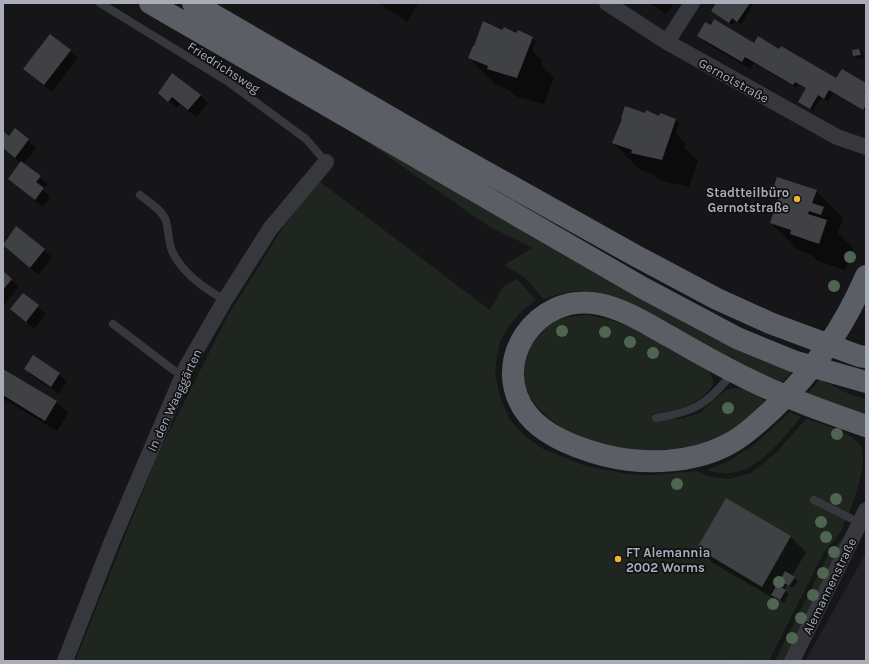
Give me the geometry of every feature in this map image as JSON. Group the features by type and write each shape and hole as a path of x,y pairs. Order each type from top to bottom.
{"highway":[{"path":"150,3 643,288 737,338 793,361 866,382"},
{"path":"193,3 450,152 638,257 717,299 770,323 864,356"},
{"path":"866,278 844,321 821,357 791,392 760,422 733,442 701,454 672,460 653,461 622,459 591,452 576,446 546,432 536,424 520,403 513,378 517,350 527,330 536,320 558,307 571,303 598,304 630,315 750,380 813,407 866,426"}],"street":[{"name":"Gernotstraße","path":"607,3 667,42 837,137 866,147"},
{"path":"667,42 692,3"},
{"name":"In den Waaggärten","path":"65,661 112,541 187,366 225,300 270,229 326,162"},
{"name":"Alemannenstraße","path":"792,661 863,517"}],"lane":[{"name":"Friedrichsweg","path":"100,3 227,81 306,139 326,162"},
{"path":"140,195 163,214 166,221 172,250 186,272 212,293 225,300"},
{"path":"113,324 183,376"},
{"path":"656,418 675,415 697,407 720,388 733,371"},
{"path":"814,500 863,517"}],"shaded area":[{"path":"360,137 710,337 793,370 782,383 766,378 622,302 594,292 579,291 543,299 526,279 504,265 533,248 490,227"},
{"path":"319,181 490,310 503,287 516,279 536,300 522,311 509,326 500,342 495,374 500,397 510,420 525,436 543,449 586,466 629,474 651,475 697,471 708,476 728,479 751,473 775,454 806,419 843,432 856,440 861,446 863,463 851,508 843,528 824,552 769,661 735,661 737,657 734,661 75,661 158,454 228,315 284,226"},
{"path":"588,315 620,323 649,335 704,367 711,375 713,379 712,386 700,398 688,406 667,412 652,414 653,421 682,418 699,413 726,390 731,388 743,389 765,400 739,424 725,434 717,439 698,445 672,449 644,451 630,450 603,446 578,436 553,421 542,412 533,401 526,389 524,376 525,361 533,342 549,326 566,317"},
{"path":"820,379 849,394 866,399 866,416 806,396"},
{"path":"790,412 801,417 767,455 756,463 733,473 712,472 707,470 725,463 754,445"},
{"path":"843,538 844,539 783,661 775,661 828,555"},
{"path":"866,553 866,661 805,661"}],"building":[{"path":"716,3 750,3 737,22 732,18 729,23 711,11"},
{"path":"714,19 754,43 758,36 779,49 781,46 836,78 842,69 866,83 866,91 864,93 866,94 866,105 863,110 829,90 824,99 818,95 810,109 798,102 806,88 795,82 793,85 745,57 742,62 697,36 705,22 711,25"},
{"path":"483,21 502,30 504,27 516,33 518,30 533,37 517,78 487,69 488,66 468,58"},
{"path":"50,34 71,50 44,85 23,69"},
{"path":"859,49 861,55 853,56 852,50"},
{"path":"172,73 201,95 188,110 172,97 168,102 158,93"},
{"path":"625,106 645,113 646,110 659,116 660,113 676,119 662,160 631,153 632,150 612,143 622,119"},
{"path":"15,128 29,139 15,158 3,148 3,131 9,136"},
{"path":"21,161 41,176 36,182 44,188 35,200 8,179"},
{"path":"777,177 817,190 812,203 824,207 821,215 809,211 808,214 827,220 819,244 790,234 791,230 770,223 778,198 771,195"},
{"path":"16,226 45,249 30,268 3,245"},
{"path":"3,271 12,279 3,290"},
{"path":"23,293 39,305 26,322 10,309"},
{"path":"33,355 60,373 51,387 24,369"},
{"path":"3,369 57,401 45,421 3,395"},
{"path":"726,498 791,536 762,587 697,548"},
{"path":"785,571 795,577 789,586 780,580"},
{"path":"777,585 786,590 780,600 771,595"}],"place":[{"name":"Stadtteilbüro Gernotstraße","path":"797,199"},
{"name":"FT Alemannia 2002 Worms","path":"618,559"}]}
